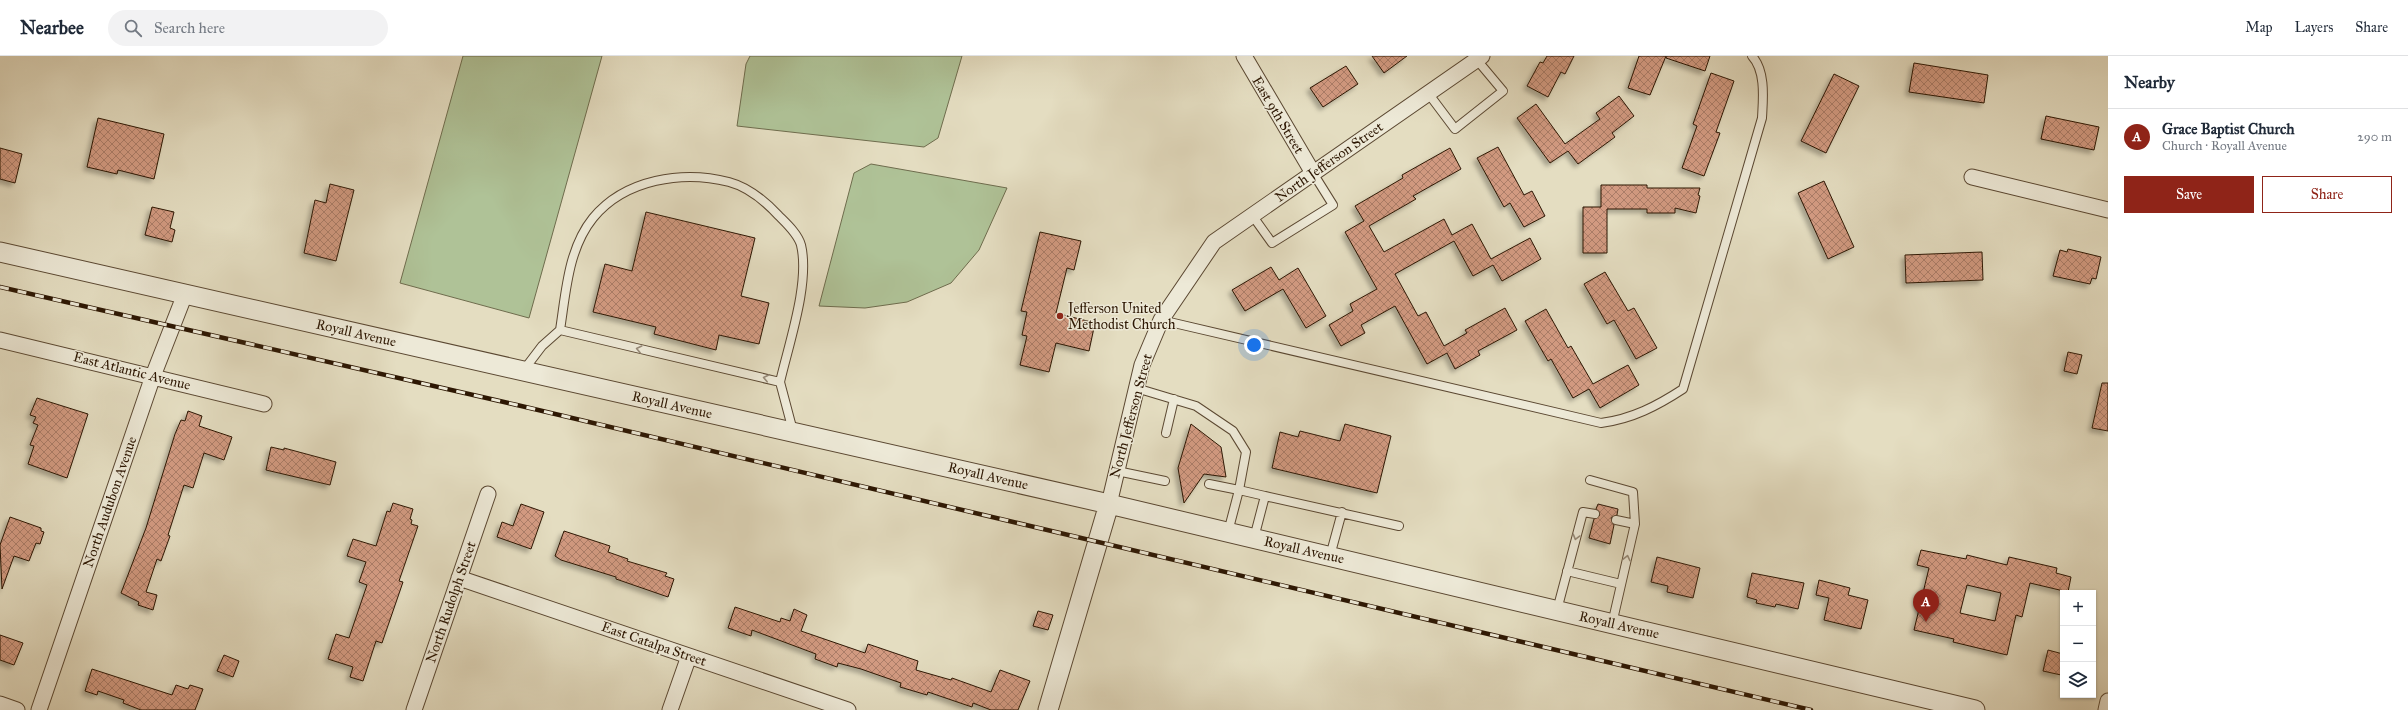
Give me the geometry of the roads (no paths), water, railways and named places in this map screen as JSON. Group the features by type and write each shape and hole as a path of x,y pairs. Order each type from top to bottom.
{"street":[{"name":"East 9th Street","path":"1244,56 1313,173"},
{"name":"North Jefferson Street","path":"1048,710 1109,504 1142,365 1161,320 1214,242 1479,58"},
{"path":"1972,177 2108,210"},
{"name":"Royall Avenue","path":"0,252 1109,504 1975,710"},
{"name":"North Audubon Avenue","path":"39,710 153,376 185,294"},
{"name":"East Atlantic Avenue","path":"0,340 264,404"},
{"name":"North Rudolph Street","path":"414,710 488,494"},
{"name":"East Catalpa Street","path":"459,578 848,710"},
{"path":"670,710 689,656"},
{"path":"2106,710 2108,701"},
{"path":"0,704 17,710"}],"lane":[{"path":"1161,320 1601,423 1624,420 1661,403 1683,389 1762,118 1763,85 1756,60 1752,56"},
{"path":"1428,93 1455,129 1503,91 1479,58"},
{"path":"1252,215 1272,244 1333,205 1313,173"},
{"path":"523,371 542,346 560,330 566,286 575,248 594,218 606,206 623,193 642,184 665,179 704,178 730,182 749,191 770,207 791,228 800,242 804,260 802,283 780,382 793,432"},
{"path":"560,330 780,382"},
{"path":"1136,388 1196,406 1233,431 1246,452 1239,490 1228,532"},
{"path":"1166,432 1174,399"},
{"path":"1117,471 1165,481"},
{"path":"1590,480 1634,492 1635,524 1612,624"},
{"path":"1209,484 1342,512 1399,526"},
{"path":"1254,538 1265,496"},
{"path":"1330,556 1342,512"},
{"path":"1557,610 1583,512 1595,514"},
{"path":"1616,520 1635,524"},
{"path":"1567,572 1621,584"}],"railway":[{"path":"0,287 517,405 1811,710"}],"place":[{"name":"Jefferson United Methodist Church","path":"1060,316"},
{"name":"Grace Baptist Church","path":"1926,622"}]}
